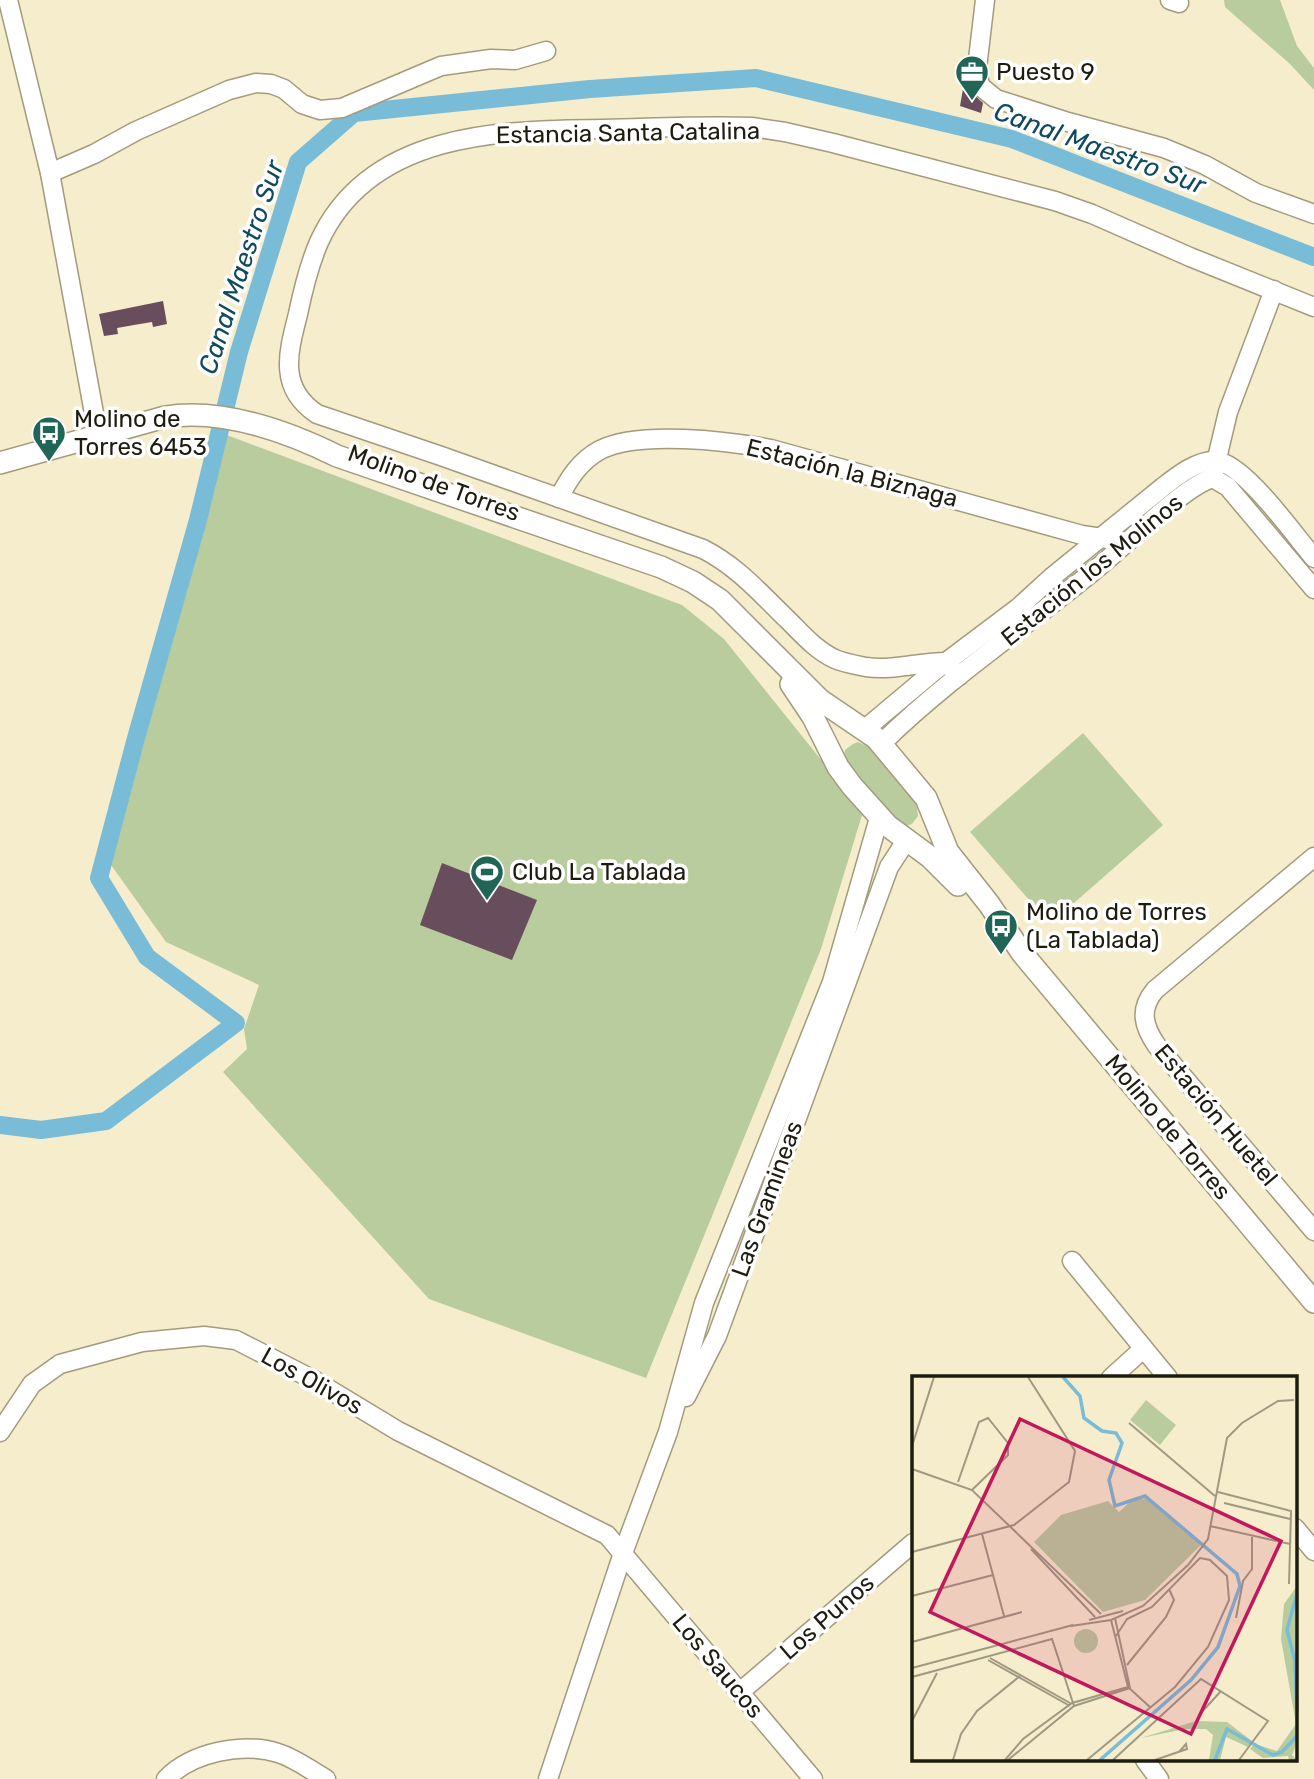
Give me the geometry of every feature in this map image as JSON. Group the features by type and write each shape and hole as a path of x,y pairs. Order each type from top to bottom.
{"main road":[{"name":"Molino de Torres","path":"0,463 165,417 188,414 244,422 340,449 524,514 555,529 661,567 693,582 732,610 768,650 813,717 838,767 879,818 936,863 1022,953 1314,1302"},
{"name":"Molino de Torres","path":"768,650 790,668 820,700 873,736 928,802 940,838 948,852 989,904 1022,953"},
{"path":"838,767 835,754 840,743 851,734 873,736"},
{"path":"906,841 928,820 928,802"}],"street":[{"path":"8,0 50,173 97,435"},
{"path":"985,0 977,68 980,86 996,99 1164,148 1206,165 1256,193 1314,214"},
{"path":"50,173 229,90 256,83 271,84 284,89 302,104 320,110 342,108 441,66 491,59 515,60 546,51"},
{"name":"Estancia Santa Catalina","path":"559,498 317,414 306,407 296,393 288,360 300,304 319,242 338,211 373,175 401,160 442,145 507,132 729,126 785,132 1055,201 1314,307"},
{"path":"1215,470 1228,412 1273,290"},
{"name":"Estación la Biznaga","path":"559,498 574,471 591,456 611,446 649,440 725,442 771,449 1090,540 1128,542"},
{"name":"Estación los Molinos","path":"1200,464 1215,470 1097,569 897,727 873,736 946,662 1018,608 1090,540 1172,479 1200,464"},
{"path":"1215,470 1233,468 1245,477 1314,558"},
{"path":"1215,470 1314,589"},
{"path":"559,498 716,556 747,579 814,645 834,659 884,669 946,662 959,676"},
{"path":"1090,540 1097,569"},
{"path":"857,930 879,818"},
{"path":"857,930 889,867 906,841"},
{"name":"Estación Huetel","path":"1314,857 1155,990 1145,1004 1144,1014 1149,1034 1157,1046 1314,1231"},
{"name":"Las Gramineas","path":"548,1779 623,1553 668,1432 704,1303 832,982 847,959 857,930"},
{"path":"1072,1261 1166,1376"},
{"name":"Los Olivos","path":"0,1432 32,1384 60,1364 142,1342 204,1336 223,1337 236,1340 312,1379 398,1432 599,1529 623,1553"},
{"path":"1113,1376 1143,1349"},
{"path":"1296,1529 1314,1551"},
{"name":"Los Punos","path":"740,1692 912,1544"},
{"name":"Los Saucos","path":"623,1553 813,1779"},
{"path":"166,1779 191,1760 231,1750 255,1749 290,1758 326,1779"},
{"path":"1146,1762 1159,1779"}],"green space":[{"path":"1224,0 1280,0 1297,46 1314,68 1314,90 1289,63 1225,7"},
{"name":"Club La Tablada","path":"224,434 682,605 724,639 863,812 821,949 646,1378 429,1299 223,1072 247,1049 244,1029 259,985 166,942 109,862 159,663"},
{"path":"1083,733 1163,825 1050,924 970,832"},
{"path":"858,742 871,748 916,801 918,816 912,824 903,827 848,769 845,750"}],"building":[{"name":"Puesto 9","path":"963,89 971,92 983,103 981,113 960,106"},
{"path":"163,301 167,324 153,327 152,322 117,328 118,334 104,336 99,314"},
{"path":"442,863 537,900 512,960 420,925"}],"waterway":[{"name":"Canal Maestro Sur","path":"0,1125 41,1130 106,1121 236,1023 147,957 99,878 198,520 239,352 298,162 354,113 590,89 756,78 1012,139 1314,257"}],"place":[{"name":"Puesto 9","path":"972,102"},
{"name":"Molino de Torres 6453","path":"49,463"},
{"name":"Club La Tablada","path":"487,902"},
{"name":"Molino de Torres (La Tablada)","path":"1001,956"}]}
